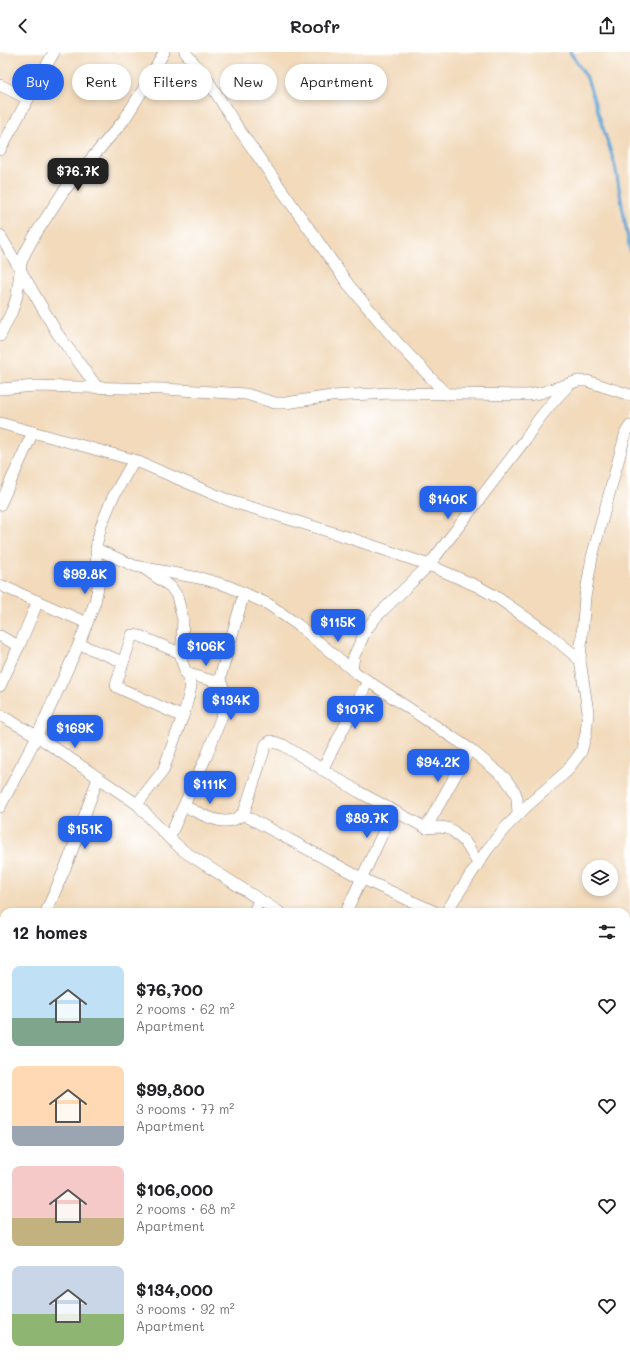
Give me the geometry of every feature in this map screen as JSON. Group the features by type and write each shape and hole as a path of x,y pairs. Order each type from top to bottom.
{"street":[{"path":"47,64 54,52"},
{"path":"0,336 12,311 17,296 20,271 25,253 35,235 63,192 124,120 149,80 164,52"},
{"path":"185,52 207,79 238,128 348,284 396,341 446,394"},
{"path":"0,85 12,91"},
{"path":"0,150 27,100"},
{"path":"0,235 57,333 97,387"},
{"path":"0,389 36,386 97,387 109,389 164,389 246,394 275,402 286,403 312,399 392,393 528,395 540,393 578,381 594,382 630,395"},
{"path":"352,670 354,656 366,630 377,616 429,565 525,440 540,416 571,383"},
{"path":"0,423 134,460 230,501 353,539 429,565 465,580 498,598 548,633 580,660"},
{"path":"449,908 478,863 505,828 518,814 567,771 581,752 586,734 588,712 580,660 585,597 592,557 626,432 630,426"},
{"path":"0,505 33,432"},
{"path":"0,806 37,736 79,644 99,589 96,548 101,526 114,495 134,460"},
{"path":"96,548 135,566 159,569 204,579 228,586 268,604 298,625 352,670 470,749 505,778 517,798 518,814"},
{"path":"137,804 163,771 191,687 185,674 180,653 183,635 183,620 177,596 175,592 162,581 141,567"},
{"path":"0,585 87,623"},
{"path":"169,838 207,754 227,702 227,694 220,683 221,672 244,593"},
{"path":"0,686 38,601"},
{"path":"180,653 140,636 132,635 116,685 117,687 182,717"},
{"path":"0,636 19,646"},
{"path":"79,644 123,662"},
{"path":"185,674 220,683"},
{"path":"322,770 368,681"},
{"path":"0,715 37,736 137,804 169,838 185,852 272,908"},
{"path":"184,806 217,820 234,820 242,814 267,742 271,741 283,745 322,770 393,811 426,828 440,827 453,831 465,842 478,863"},
{"path":"426,828 470,749"},
{"path":"48,908 71,852 98,778"},
{"path":"348,908 393,811"},
{"path":"242,814 361,878 426,908"},
{"path":"256,908 259,900"}],"waterway":[{"path":"570,52 587,78 615,165 630,251"}]}
